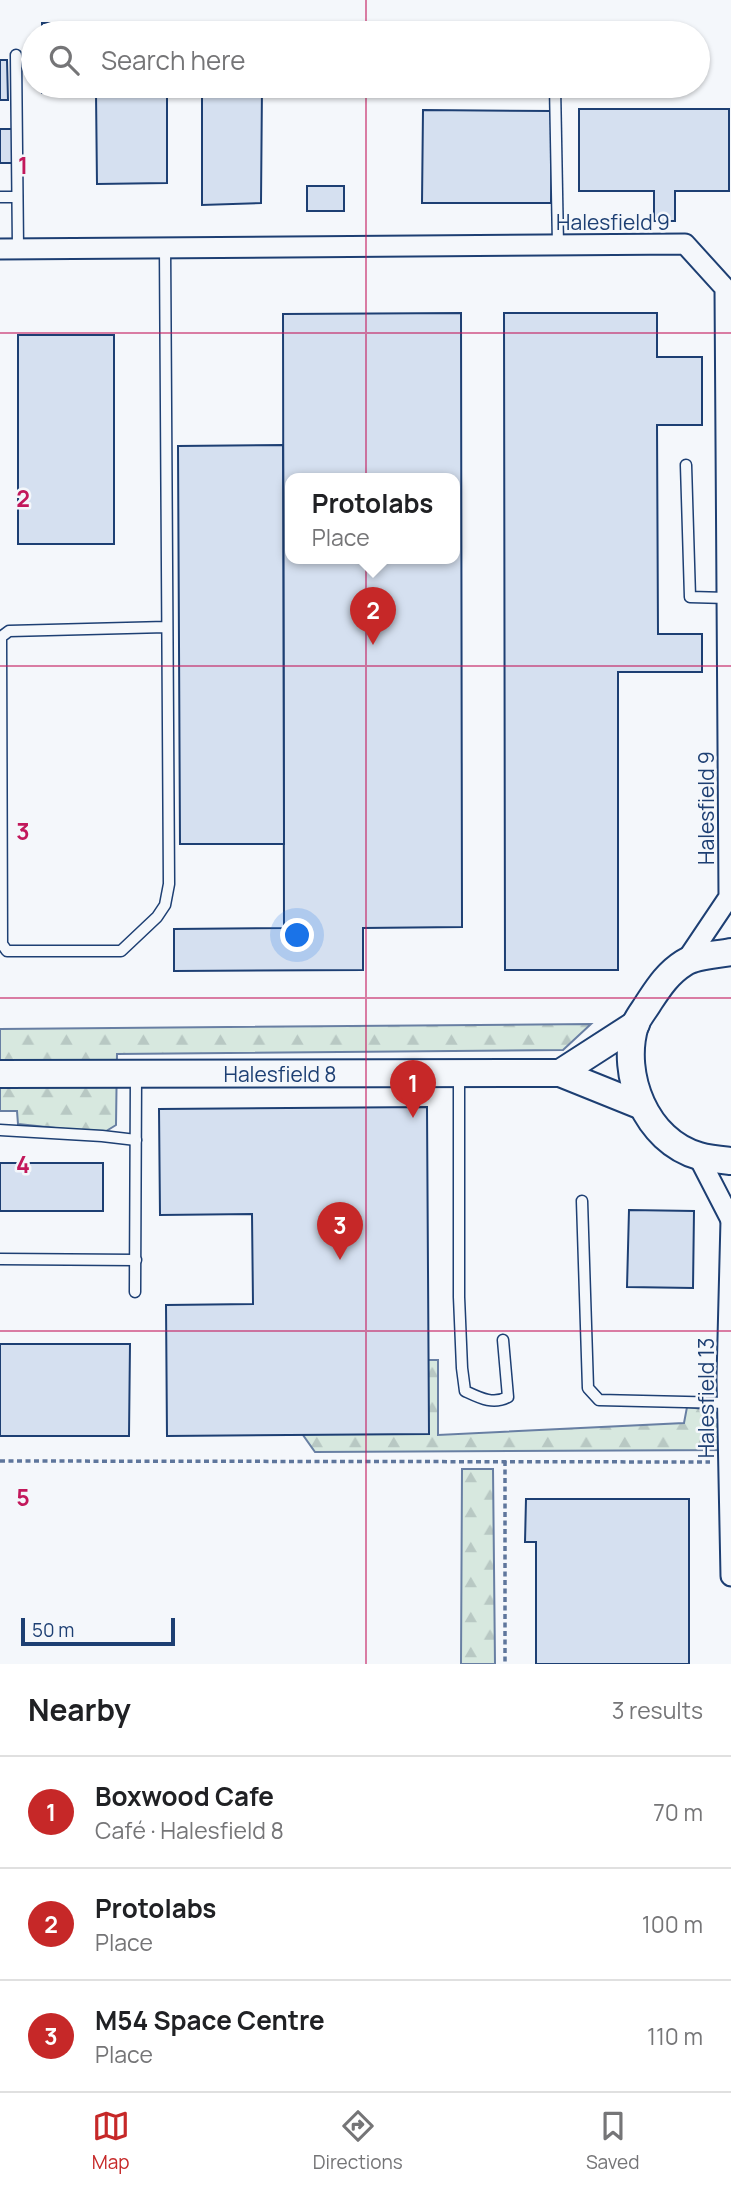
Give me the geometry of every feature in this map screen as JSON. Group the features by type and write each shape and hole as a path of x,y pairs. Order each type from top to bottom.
{"street":[{"name":"Halesfield 9","path":"9,248 685,244 725,288 728,336 727,598 730,750 730,898 686,961"},
{"path":"731,952 686,961 665,979 636,1024 630,1058 635,1088 642,1105 650,1119 672,1142 698,1156 731,1161"},
{"path":"560,1073 636,1024"},
{"name":"Halesfield 8","path":"0,1073 560,1073 642,1105"},
{"path":"698,1156 731,1220"},
{"name":"Halesfield 13","path":"731,1220 727,1403 731,1576"}],"lane":[{"path":"9,248 17,197 16,55"},
{"path":"555,98 558,245"},
{"path":"0,197 17,197"},
{"path":"165,247 169,884 165,905 157,917 121,951 7,951 2,944 1,638 9,631 166,627"},
{"path":"686,465 690,597 727,598"},
{"path":"135,1292 136,1073"},
{"path":"458,1073 458,1297 466,1391 482,1399 499,1402 508,1397 503,1340"},
{"path":"0,1130 136,1140"},
{"path":"582,1201 587,1388 599,1400 727,1403"},
{"path":"0,1259 136,1260"}],"path":[{"path":"0,1461 710,1462"},
{"path":"505,1461 505,1664"}],"green space":[{"path":"591,1024 563,1050 117,1054 116,1125 103,1133 18,1124 17,1111 0,1111 0,1029"},
{"path":"428,1360 438,1360 438,1435 684,1423 687,1407 703,1409 708,1421 731,1421 731,1450 315,1452 303,1435"},
{"path":"462,1469 493,1469 495,1664 461,1664"}],"building":[{"path":"0,60 7,60 8,100 0,100"},
{"path":"96,98 167,98 167,183 97,184"},
{"path":"202,98 262,98 261,203 202,205"},
{"path":"579,109 729,109 729,191 675,191 675,221 654,221 654,191 579,191"},
{"path":"423,110 552,111 551,203 422,203"},
{"path":"0,129 14,129 14,163 0,163"},
{"path":"307,186 344,186 344,211 307,211"},
{"path":"461,313 462,927 363,928 363,970 174,971 174,929 284,928 283,314"},
{"path":"504,313 657,313 657,357 702,357 702,425 657,425 658,634 702,634 702,672 618,672 618,970 505,970"},
{"path":"18,335 114,335 114,544 18,544"},
{"path":"283,445 284,844 180,844 178,446"},
{"path":"427,1107 429,1434 167,1436 166,1305 253,1304 252,1214 160,1215 159,1109"},
{"path":"0,1163 103,1163 103,1211 0,1211"},
{"path":"629,1210 694,1211 693,1288 627,1287"},
{"path":"0,1344 130,1344 129,1436 0,1436"},
{"path":"526,1499 689,1499 689,1664 536,1664 536,1542 525,1542"}],"place":[{"name":"Protolabs","path":"373,645"},
{"name":"Boxwood Cafe","path":"413,1118"},
{"name":"M54 Space Centre","path":"340,1260"}]}
